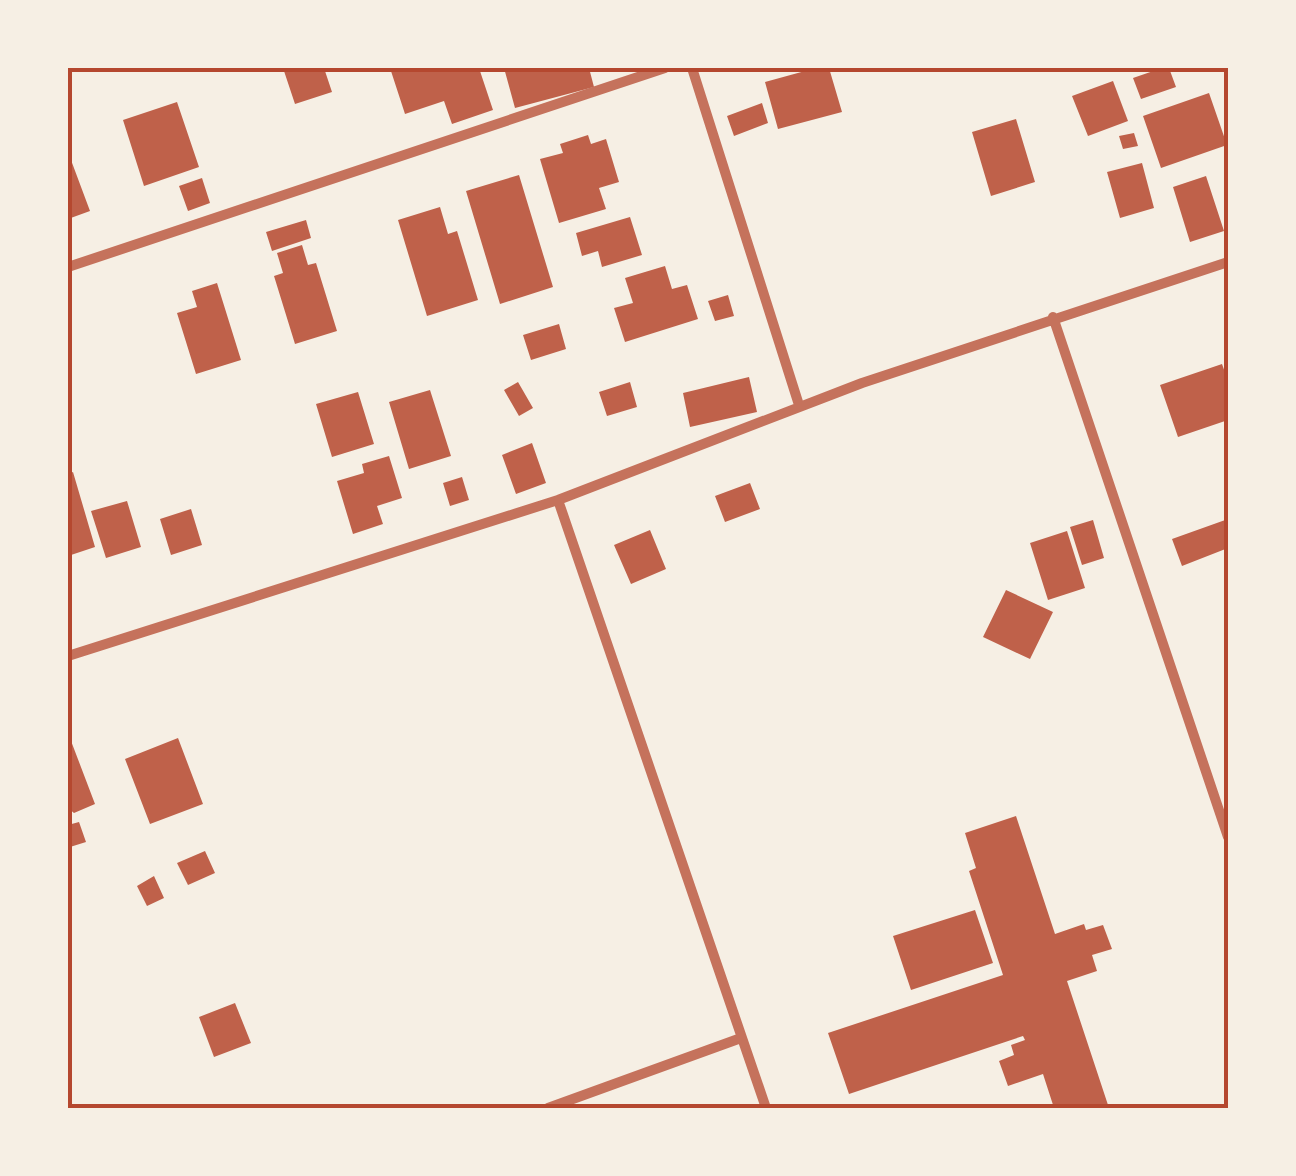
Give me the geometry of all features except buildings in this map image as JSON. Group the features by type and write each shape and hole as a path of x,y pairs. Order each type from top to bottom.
{"street":[{"path":"68,267 665,68"},
{"path":"692,68 799,405"},
{"path":"68,656 558,500 799,405 1228,262"},
{"path":"1054,317 1228,837"},
{"path":"558,500 766,1108"},
{"path":"548,1108 741,1038"}]}
